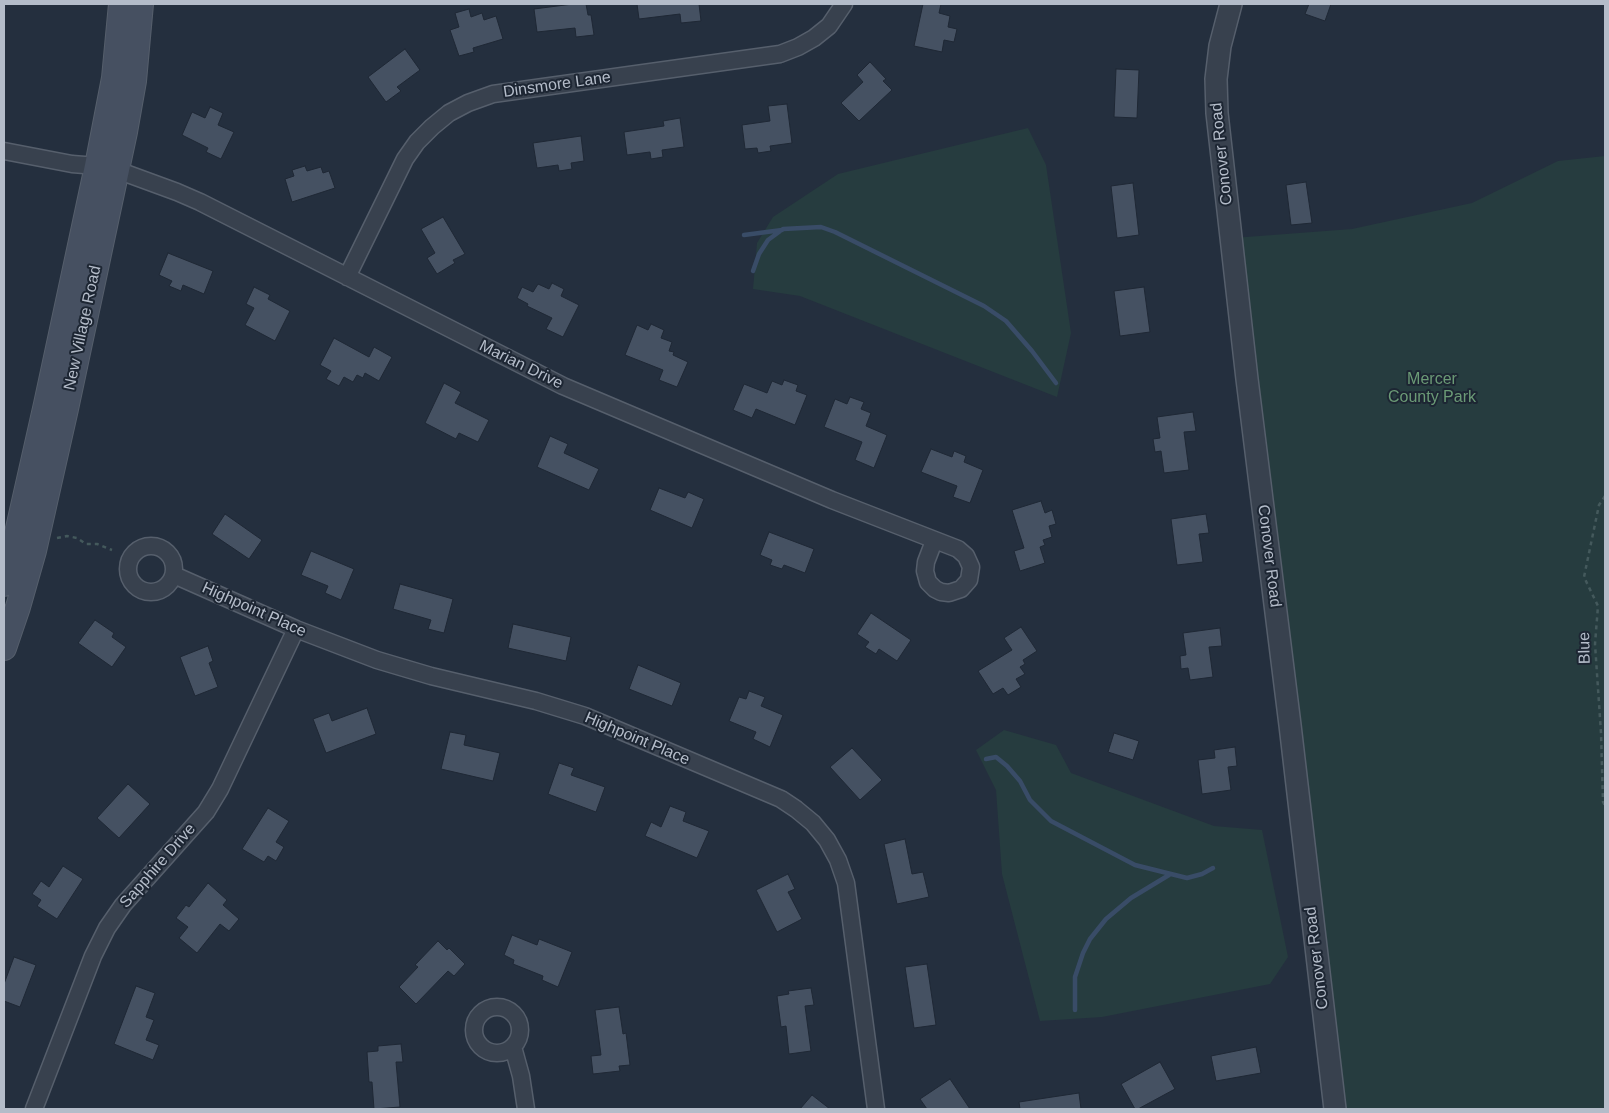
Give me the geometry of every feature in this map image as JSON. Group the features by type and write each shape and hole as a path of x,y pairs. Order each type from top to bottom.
{"main road":[{"name":"New Village Road","path":"4,648 34,551 107,168 121,4"},
{"name":"New Village Road","path":"4,584 46,404 107,168 134,81 141,4"}],"street":[{"name":"Dinsmore Lane","path":"347,277 406,158 417,142 449,114 468,103 493,94 780,54 814,38 828,26 844,4"},
{"name":"Conover Road","path":"1231,4 1220,46 1216,79 1217,113 1247,379 1335,1109"},
{"name":"Marian Drive","path":"4,151 72,164 107,168 200,202 562,386 934,541"},
{"name":"Highpoint Place","path":"174,575 296,629 342,647 413,670 536,701 586,716 781,799 796,809 813,823 827,840 838,860 846,883 876,1109"},
{"name":"Sapphire Drive","path":"34,1109 93,956 107,928 123,905 206,812 220,790 296,629"},
{"path":"513,1047 521,1076 526,1109"}],"path":[{"name":"Blue","path":"1605,496 1599,505 1584,577 1598,606 1595,644 1603,802 1605,806"},
{"path":"57,538 67,536 77,538 86,544 97,544 112,550"}],"green space":[{"path":"1028,128 1046,165 1071,333 1057,397 800,296 753,289 757,243 773,217 838,174"},
{"name":"Mercer County Park","path":"1605,156 1605,1109 1342,1109 1233,238 1352,229 1472,203 1558,161"},
{"path":"1004,730 1056,745 1071,773 1214,826 1262,830 1288,957 1270,984 1102,1017 1040,1021 1002,874 996,790 976,750"}],"building":[{"path":"586,4 588,15 591,15 594,35 576,37 575,28 537,32 534,9"},
{"path":"637,4 699,4 701,21 681,23 680,14 639,19"},
{"path":"923,4 941,4 939,13 950,16 948,27 957,29 954,42 944,40 942,52 914,46"},
{"path":"1309,4 1331,4 1325,21 1305,14"},
{"path":"469,9 471,17 482,13 484,20 496,16 503,39 473,48 474,52 459,56 450,30 459,27 455,13"},
{"path":"405,49 420,70 397,87 401,91 386,102 368,77"},
{"path":"870,62 886,79 883,81 892,90 859,121 841,103 863,82 857,75"},
{"path":"1116,69 1139,70 1137,118 1114,117"},
{"path":"787,104 792,143 770,146 771,151 758,153 757,148 745,149 742,125 770,121 768,106"},
{"path":"210,107 223,113 218,125 234,132 221,159 206,152 208,148 182,135 192,112 205,118"},
{"path":"680,118 684,147 662,150 663,157 651,159 650,152 627,155 624,132 664,126 663,121"},
{"path":"581,136 584,161 571,163 572,169 559,171 558,165 537,168 533,143"},
{"path":"305,166 307,171 321,167 323,173 329,171 335,188 292,202 285,179 294,176 292,170"},
{"path":"1306,182 1312,223 1291,225 1286,185"},
{"path":"1133,183 1139,235 1117,238 1111,186"},
{"path":"443,217 465,254 453,260 455,263 437,274 427,258 435,253 421,229"},
{"path":"168,253 213,271 204,294 183,285 181,291 169,286 172,281 159,275"},
{"path":"552,283 564,289 561,296 579,305 563,337 546,329 552,318 527,306 528,304 517,298 522,287 533,292 538,284 549,289"},
{"path":"254,287 270,295 268,299 290,311 275,341 245,325 254,308 246,304"},
{"path":"1144,287 1150,332 1120,336 1114,291"},
{"path":"651,324 664,330 661,338 672,342 669,351 674,352 673,355 688,362 677,387 659,380 663,370 625,355 637,325 648,330"},
{"path":"334,338 369,357 374,347 392,357 379,381 365,373 363,378 357,375 353,382 344,377 339,386 326,379 331,371 320,365"},
{"path":"784,380 798,385 796,391 807,395 795,425 756,409 752,418 733,410 744,384 767,393 772,381 782,385"},
{"path":"444,383 461,392 455,403 489,420 478,442 459,433 456,439 425,423"},
{"path":"850,397 864,402 861,409 871,413 866,426 887,435 874,468 855,460 862,442 824,427 835,399 847,404"},
{"path":"1193,412 1196,431 1184,432 1189,470 1164,473 1161,451 1155,452 1153,439 1160,438 1157,417"},
{"path":"550,436 568,444 564,453 599,469 589,490 537,467"},
{"path":"931,449 952,457 954,451 966,456 964,462 983,470 970,503 953,497 957,486 921,472"},
{"path":"659,488 685,498 688,492 704,499 692,528 650,510"},
{"path":"1041,501 1045,513 1052,510 1056,524 1049,526 1052,537 1043,540 1045,545 1040,547 1045,563 1020,571 1014,551 1024,548 1012,510"},
{"path":"225,514 262,540 249,559 212,534"},
{"path":"1206,514 1209,533 1199,534 1203,562 1177,565 1171,519"},
{"path":"769,532 814,549 805,573 784,565 782,569 770,565 772,560 760,555"},
{"path":"311,551 354,569 341,600 325,593 328,586 301,575"},
{"path":"400,584 453,599 444,633 428,629 431,620 393,609"},
{"path":"871,613 911,640 897,661 879,649 876,654 865,647 869,642 857,634"},
{"path":"95,620 114,633 112,637 126,647 112,667 78,643"},
{"path":"513,624 571,637 566,661 508,648"},
{"path":"1021,627 1037,651 1023,660 1025,664 1020,667 1025,674 1016,679 1021,687 1008,695 1003,688 993,694 978,671 1012,650 1004,638"},
{"path":"1220,628 1222,646 1209,647 1213,677 1190,680 1188,668 1181,669 1180,656 1186,655 1183,633"},
{"path":"208,646 213,661 209,663 218,687 195,696 180,657"},
{"path":"638,665 681,683 672,706 629,689"},
{"path":"749,691 765,697 761,706 783,715 770,747 753,739 756,732 729,721 739,697 746,699"},
{"path":"367,708 376,734 326,753 313,719 329,713 332,721"},
{"path":"450,732 466,735 464,745 500,753 493,781 441,769"},
{"path":"1114,733 1139,741 1133,760 1108,752"},
{"path":"1235,747 1237,766 1228,767 1231,790 1202,794 1198,760 1215,758 1214,750"},
{"path":"852,748 882,780 860,800 830,767"},
{"path":"559,763 574,768 571,775 605,787 596,812 548,794"},
{"path":"128,784 150,804 119,838 97,818"},
{"path":"670,806 686,812 683,821 709,831 697,858 645,836 651,822 661,827"},
{"path":"268,808 289,821 276,842 284,847 276,861 268,856 264,862 242,849"},
{"path":"905,839 912,874 923,872 929,897 897,904 884,844"},
{"path":"63,866 83,879 57,919 37,906 41,900 32,894 41,881 49,887"},
{"path":"788,874 795,889 788,892 802,919 777,932 756,890"},
{"path":"208,883 227,900 223,905 239,919 229,931 220,924 197,953 179,938 188,927 176,918 186,905 189,907"},
{"path":"512,935 537,945 539,939 572,952 558,987 542,980 543,976 513,964 514,960 504,955"},
{"path":"438,941 447,950 449,948 465,964 454,976 448,971 416,1004 399,987 418,967 415,965"},
{"path":"14,957 36,965 20,1007 4,1001 4,984"},
{"path":"927,964 936,1025 914,1028 905,967"},
{"path":"136,986 155,993 146,1017 154,1020 146,1040 159,1045 153,1060 114,1044"},
{"path":"811,988 814,1005 805,1006 811,1051 789,1054 786,1026 781,1027 777,996 789,994 788,991"},
{"path":"619,1007 623,1034 626,1033 630,1065 619,1066 620,1071 593,1074 591,1056 601,1055 595,1010"},
{"path":"401,1044 403,1062 396,1062 400,1107 374,1109 372,1082 369,1082 367,1052 378,1051 378,1046"},
{"path":"1256,1047 1261,1073 1216,1081 1211,1056"},
{"path":"1160,1062 1175,1089 1135,1109 1121,1084"},
{"path":"950,1079 970,1109 927,1109 920,1099"},
{"path":"1079,1093 1081,1109 1020,1109 1019,1102"},
{"path":"812,1095 830,1109 800,1109"}],"waterway":[{"path":"753,271 759,254 768,240 783,229 821,227 835,232 984,306 1006,321 1056,383"},
{"path":"744,235 782,230"},
{"path":"986,759 996,757 1007,766 1020,781 1030,800 1051,821 1135,865 1187,878 1202,874 1213,868"},
{"path":"1075,1010 1075,977 1090,939 1106,919 1131,898 1169,875"}]}
